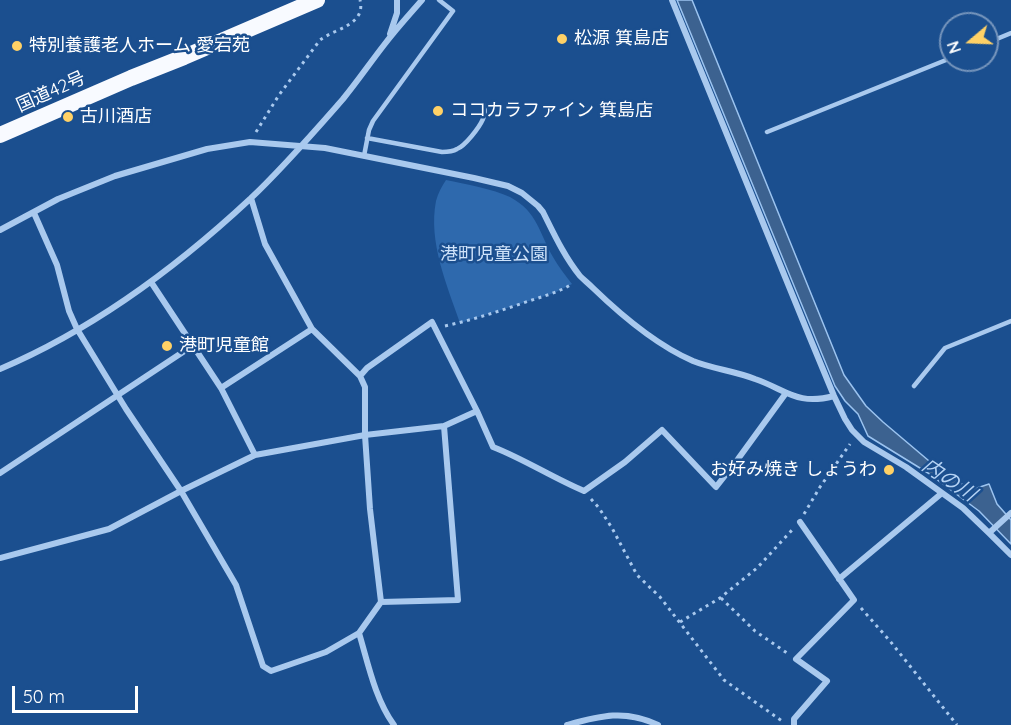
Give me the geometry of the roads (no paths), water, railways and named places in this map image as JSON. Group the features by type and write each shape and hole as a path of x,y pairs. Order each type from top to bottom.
{"highway":[{"name":"国道42号","path":"0,135 317,0"}],"street":[{"path":"386,43 393,30 397,0"},
{"path":"0,369 53,344 101,316 177,263 251,198 300,146 355,85 422,0"},
{"path":"672,0 845,419 864,442 906,467 991,531 1011,555"},
{"path":"0,230 58,199 115,176 207,149 250,142 326,148 508,186 522,193 543,212 564,254 580,277 645,333 693,361 756,379 796,397 814,400 834,396"},
{"path":"34,213 57,265 69,311 77,330 181,491 236,585 262,666 271,671 326,652 359,633 381,602 370,509 365,387 360,376 312,329 265,244 251,198"},
{"path":"151,282 221,388 255,455"},
{"path":"360,376 367,368 432,322 493,447 514,455 584,491 625,462 662,430 716,487 786,393"},
{"path":"221,388 312,329"},
{"path":"0,473 192,346"},
{"path":"0,558 109,529 255,455 366,435 444,426 477,411"},
{"path":"381,602 458,600 444,426"},
{"path":"839,579 942,493"},
{"path":"991,531 1010,514"},
{"path":"795,725 794,719 827,681 796,658 854,600 800,522"},
{"path":"359,633 376,690 394,725"},
{"path":"567,725 616,715 644,719 658,725"}],"lane":[{"path":"364,156 373,121 453,11 439,0"},
{"path":"767,132 939,63"},
{"path":"367,138 451,152 459,149 483,120 484,105"},
{"path":"914,386 945,348 1011,321"}],"water":[{"name":"内の川","path":"677,0 692,0 844,375 866,406 935,466 971,490 989,484 997,504 1011,520 1011,544 979,511 928,473 868,436 858,414 835,386"}],"place":[{"name":"松源 箕島店","path":"562,39"},
{"name":"特別養護老人ホーム 愛宕苑","path":"17,46"},
{"name":"ココカラファイン 箕島店","path":"438,111"},
{"name":"古川酒店","path":"68,117"},
{"name":"港町児童館","path":"167,346"},
{"name":"お好み焼き しょうわ","path":"889,470"}],"park label":[{"name":"港町児童公園","path":"494,255"}]}
